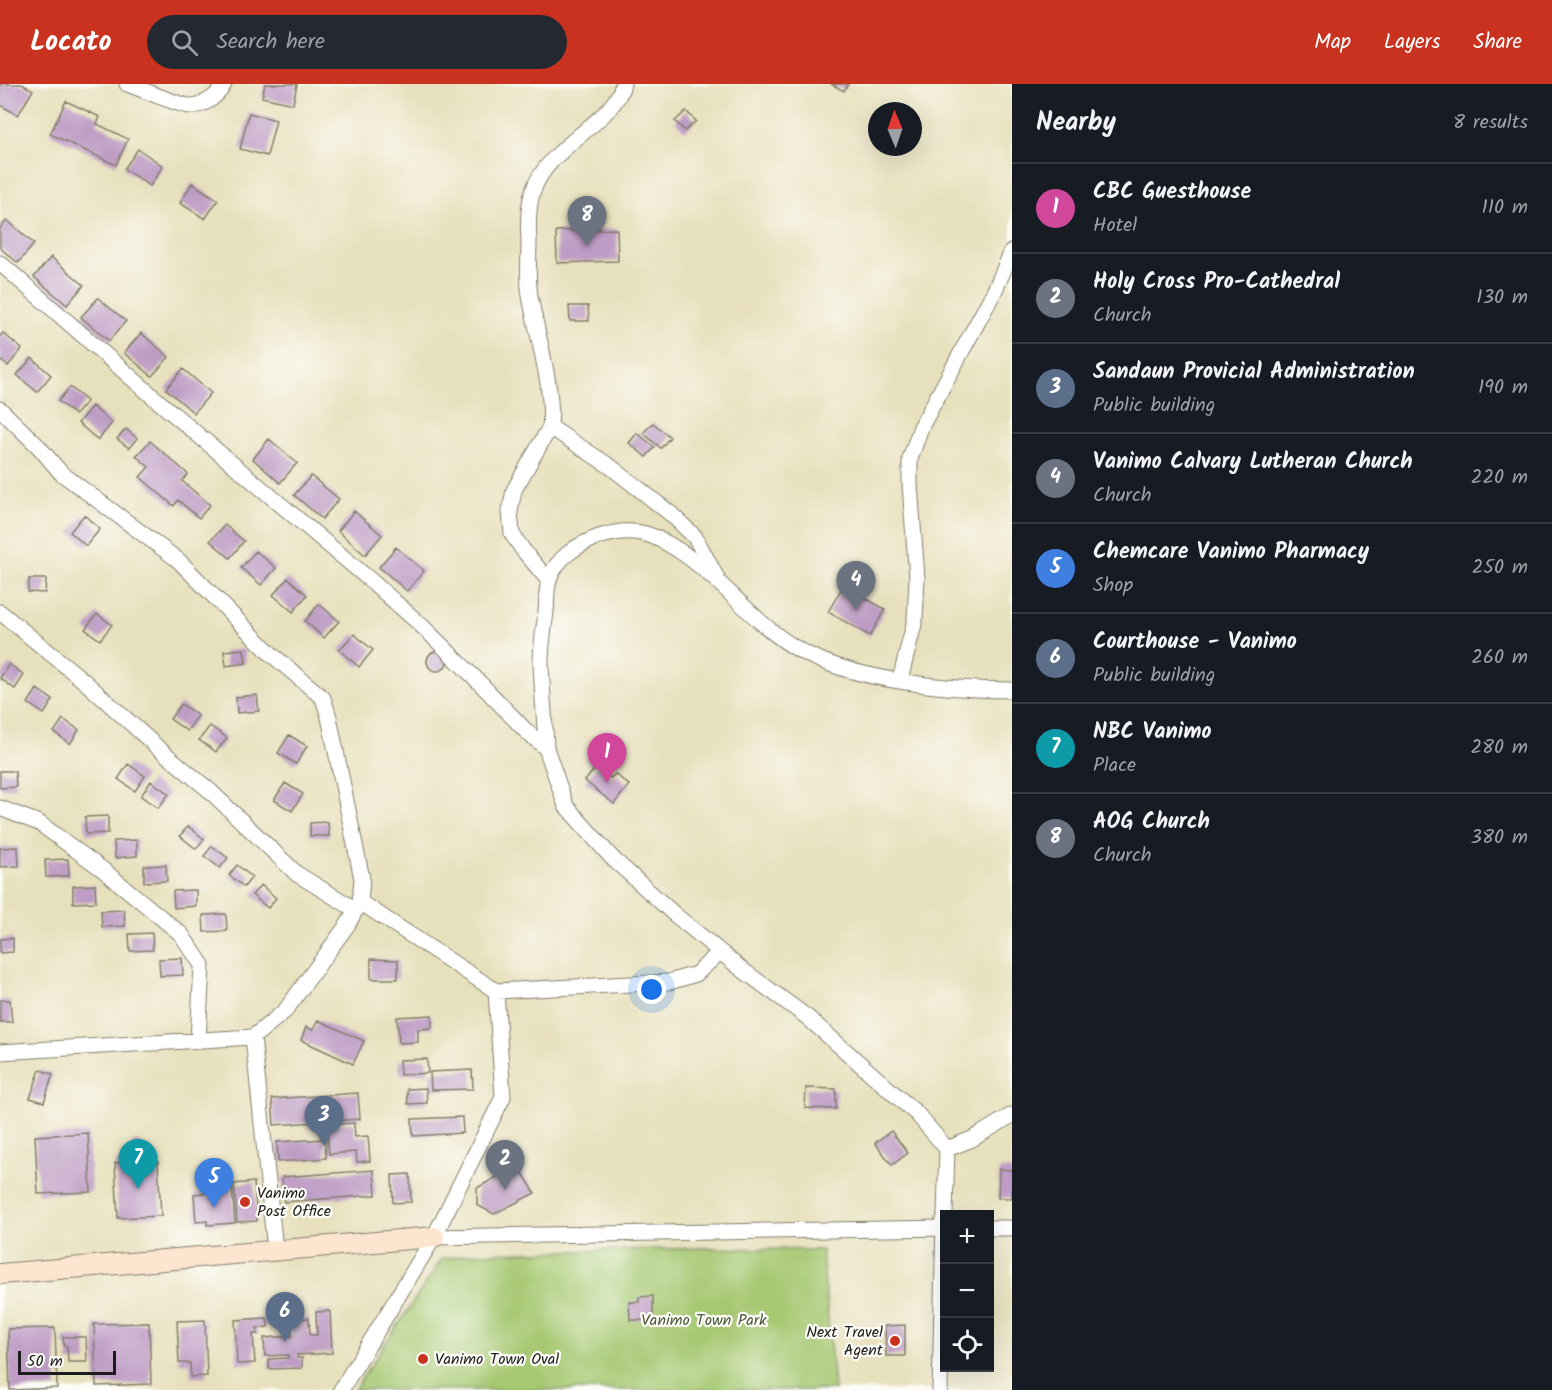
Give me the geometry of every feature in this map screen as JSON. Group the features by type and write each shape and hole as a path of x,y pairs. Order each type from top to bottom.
{"street":[{"path":"127,84 189,106 206,102 219,94 224,84"},
{"path":"549,580 512,534 510,511 514,490 534,459 550,427 551,416 530,292 528,229 532,192 542,170 600,118 621,95 623,84"},
{"path":"900,680 915,620 917,578 910,459 921,427 995,290 1012,251"},
{"path":"0,263 383,592 546,748"},
{"path":"0,409 61,473 178,560 270,653 323,698 329,717 362,879 358,906 348,924 285,1011 253,1037 0,1052"},
{"path":"550,427 611,467 671,514 695,537 721,586"},
{"path":"945,1210 947,1149 916,1114 807,1017 720,952 674,914 612,858 566,806 546,748 541,660 549,580 558,564 571,550 588,541 607,534 644,532 686,555 774,633 800,650 827,663 870,675 958,689 1012,690"},
{"path":"0,612 84,681 209,790 297,873 358,906 496,991 669,982 696,974 720,952"},
{"path":"0,808 39,823 102,869 181,934 202,965 198,1041"},
{"path":"341,1390 434,1237 503,1097 496,991"},
{"path":"253,1037 275,1250"},
{"path":"947,1149 972,1139 1012,1115"},
{"path":"0,1274 434,1237 940,1228"},
{"path":"994,1228 1012,1228"},
{"path":"940,1390 943,1264"}],"green space":[{"name":"Vanimo Town Park","path":"708,1248 822,1250 834,1390 354,1390 442,1259 476,1253"}],"building":[{"path":"0,84 22,84 33,90 18,115 0,105"},
{"path":"265,84 297,84 293,104 262,97"},
{"path":"831,84 848,84 844,91"},
{"path":"66,101 100,117 97,124 128,139 116,165 50,134"},
{"path":"686,111 696,121 685,131 675,121"},
{"path":"249,113 276,120 267,156 240,149"},
{"path":"138,149 163,166 150,186 124,169"},
{"path":"192,183 218,200 205,219 180,203"},
{"path":"7,220 34,244 18,263 0,248 0,228"},
{"path":"617,229 618,261 557,263 556,231"},
{"path":"51,257 84,285 67,305 34,277"},
{"path":"98,298 126,321 109,341 81,317"},
{"path":"569,306 588,306 589,321 570,321"},
{"path":"3,333 22,349 8,366 0,360 0,336"},
{"path":"141,333 169,357 152,376 124,353"},
{"path":"32,358 51,375 37,392 17,375"},
{"path":"183,369 211,393 194,413 166,389"},
{"path":"70,387 87,401 75,415 58,401"},
{"path":"92,406 112,423 98,440 78,423"},
{"path":"653,423 670,437 661,448 643,433"},
{"path":"126,429 137,438 129,448 117,439"},
{"path":"637,433 655,447 646,457 629,443"},
{"path":"269,439 297,463 280,483 253,459"},
{"path":"150,441 188,474 182,481 210,505 199,518 178,500 174,506 140,477 149,467 136,456"},
{"path":"311,476 339,499 322,519 294,495"},
{"path":"354,511 382,535 365,555 338,531"},
{"path":"84,515 100,529 86,546 70,532"},
{"path":"225,525 244,541 230,558 210,541"},
{"path":"396,547 424,571 407,591 379,567"},
{"path":"256,551 276,568 261,585 241,568"},
{"path":"288,578 307,595 293,612 273,595"},
{"path":"29,579 46,579 45,593 28,592"},
{"path":"843,586 885,609 870,636 828,612"},
{"path":"319,604 339,621 324,638 305,621"},
{"path":"97,614 112,625 100,640 85,629"},
{"path":"354,634 373,650 359,667 339,650"},
{"path":"244,649 246,663 226,666 224,651"},
{"path":"437,651 444,654 447,661 444,668 437,671 430,668 427,661 430,654"},
{"path":"9,664 24,675 15,689 0,678"},
{"path":"37,689 53,700 44,714 28,703"},
{"path":"257,695 259,711 237,713 236,697"},
{"path":"181,704 198,716 187,731 170,719"},
{"path":"63,719 79,730 70,744 54,732"},
{"path":"210,726 227,738 216,752 199,740"},
{"path":"289,735 307,746 296,764 278,753"},
{"path":"128,764 145,776 135,791 118,779"},
{"path":"597,766 611,778 615,774 629,785 614,804 585,781"},
{"path":"0,771 15,771 16,787 0,788"},
{"path":"151,781 169,794 158,808 141,796"},
{"path":"285,783 303,794 292,811 274,800"},
{"path":"108,816 108,833 86,834 85,817"},
{"path":"328,822 329,836 310,836 310,823"},
{"path":"188,826 204,839 196,849 180,836"},
{"path":"137,840 137,856 115,858 114,841"},
{"path":"212,846 228,858 220,868 204,856"},
{"path":"18,847 19,866 0,867 0,848"},
{"path":"68,859 69,876 46,877 45,860"},
{"path":"166,865 167,881 144,882 144,866"},
{"path":"237,865 252,877 244,887 229,875"},
{"path":"95,885 96,902 73,903 73,886"},
{"path":"261,885 276,898 268,908 252,895"},
{"path":"196,890 196,906 174,908 173,891"},
{"path":"124,910 125,926 102,927 101,911"},
{"path":"226,914 227,931 204,932 203,915"},
{"path":"152,933 153,950 130,951 129,934"},
{"path":"13,938 13,952 0,953 0,939"},
{"path":"182,958 183,975 160,976 159,959"},
{"path":"371,959 398,960 398,979 371,979"},
{"path":"0,1000 10,1000 12,1022 0,1022"},
{"path":"432,1015 432,1028 418,1029 418,1042 399,1043 397,1017"},
{"path":"318,1020 364,1041 353,1064 301,1040 306,1027 313,1030"},
{"path":"427,1059 428,1073 400,1075 399,1060"},
{"path":"40,1070 53,1074 44,1102 30,1098"},
{"path":"472,1070 473,1089 431,1090 430,1072"},
{"path":"426,1088 427,1103 408,1104 407,1089"},
{"path":"806,1088 836,1089 836,1109 805,1108"},
{"path":"358,1093 360,1119 274,1125 272,1099"},
{"path":"462,1117 463,1133 413,1136 412,1119"},
{"path":"354,1123 355,1137 368,1136 370,1161 357,1162 356,1152 329,1154 326,1125"},
{"path":"891,1131 908,1153 892,1165 875,1143"},
{"path":"88,1133 91,1192 38,1194 35,1136"},
{"path":"325,1139 326,1158 278,1162 277,1142"},
{"path":"133,1142 140,1142 140,1149 146,1149 147,1161 158,1161 161,1216 118,1218 115,1163 127,1162 127,1150 133,1149"},
{"path":"518,1165 535,1193 494,1214 477,1205 477,1188"},
{"path":"999,1169 1012,1170 1012,1198 998,1198"},
{"path":"374,1170 376,1195 284,1202 282,1177"},
{"path":"410,1174 411,1202 393,1203 392,1175"},
{"name":"Vanimo Post Office","path":"254,1182 257,1221 237,1222 234,1184"},
{"path":"232,1188 235,1223 207,1225 207,1221 196,1222 194,1194 206,1193 205,1190"},
{"path":"653,1296 653,1316 647,1317 646,1320 630,1320 629,1302 639,1302 639,1297"},
{"path":"330,1311 332,1353 297,1355 297,1358 302,1358 302,1368 269,1369 269,1359 288,1358 288,1355 265,1356 264,1338 292,1336 291,1319 309,1318 310,1335 317,1335 316,1312"},
{"path":"267,1318 268,1327 257,1328 258,1334 253,1334 255,1363 237,1364 235,1320"},
{"path":"205,1320 207,1376 191,1377 190,1363 179,1363 177,1321"},
{"path":"149,1323 151,1384 96,1386 94,1324"},
{"name":"Next Travel Agent","path":"905,1325 905,1356 886,1356 885,1326"},
{"path":"55,1328 57,1388 10,1390 8,1329"},
{"path":"63,1337 86,1337 87,1362 68,1362 67,1346 64,1346"}],"place":[{"name":"AOG Church","path":"587,246"},
{"name":"Vanimo Calvary Lutheran Church","path":"856,611"},
{"name":"CBC Guesthouse","path":"607,783"},
{"name":"Sandaun Provicial Administration","path":"324,1146"},
{"name":"NBC Vanimo","path":"138,1189"},
{"name":"Holy Cross Pro-Cathedral","path":"505,1190"},
{"name":"Vanimo Post Office","path":"245,1202"},
{"name":"Chemcare Vanimo Pharmacy","path":"214,1208"},
{"name":"Next Travel Agent","path":"895,1341"},
{"name":"Courthouse - Vanimo","path":"285,1342"},
{"name":"Vanimo Town Oval","path":"423,1359"}]}
